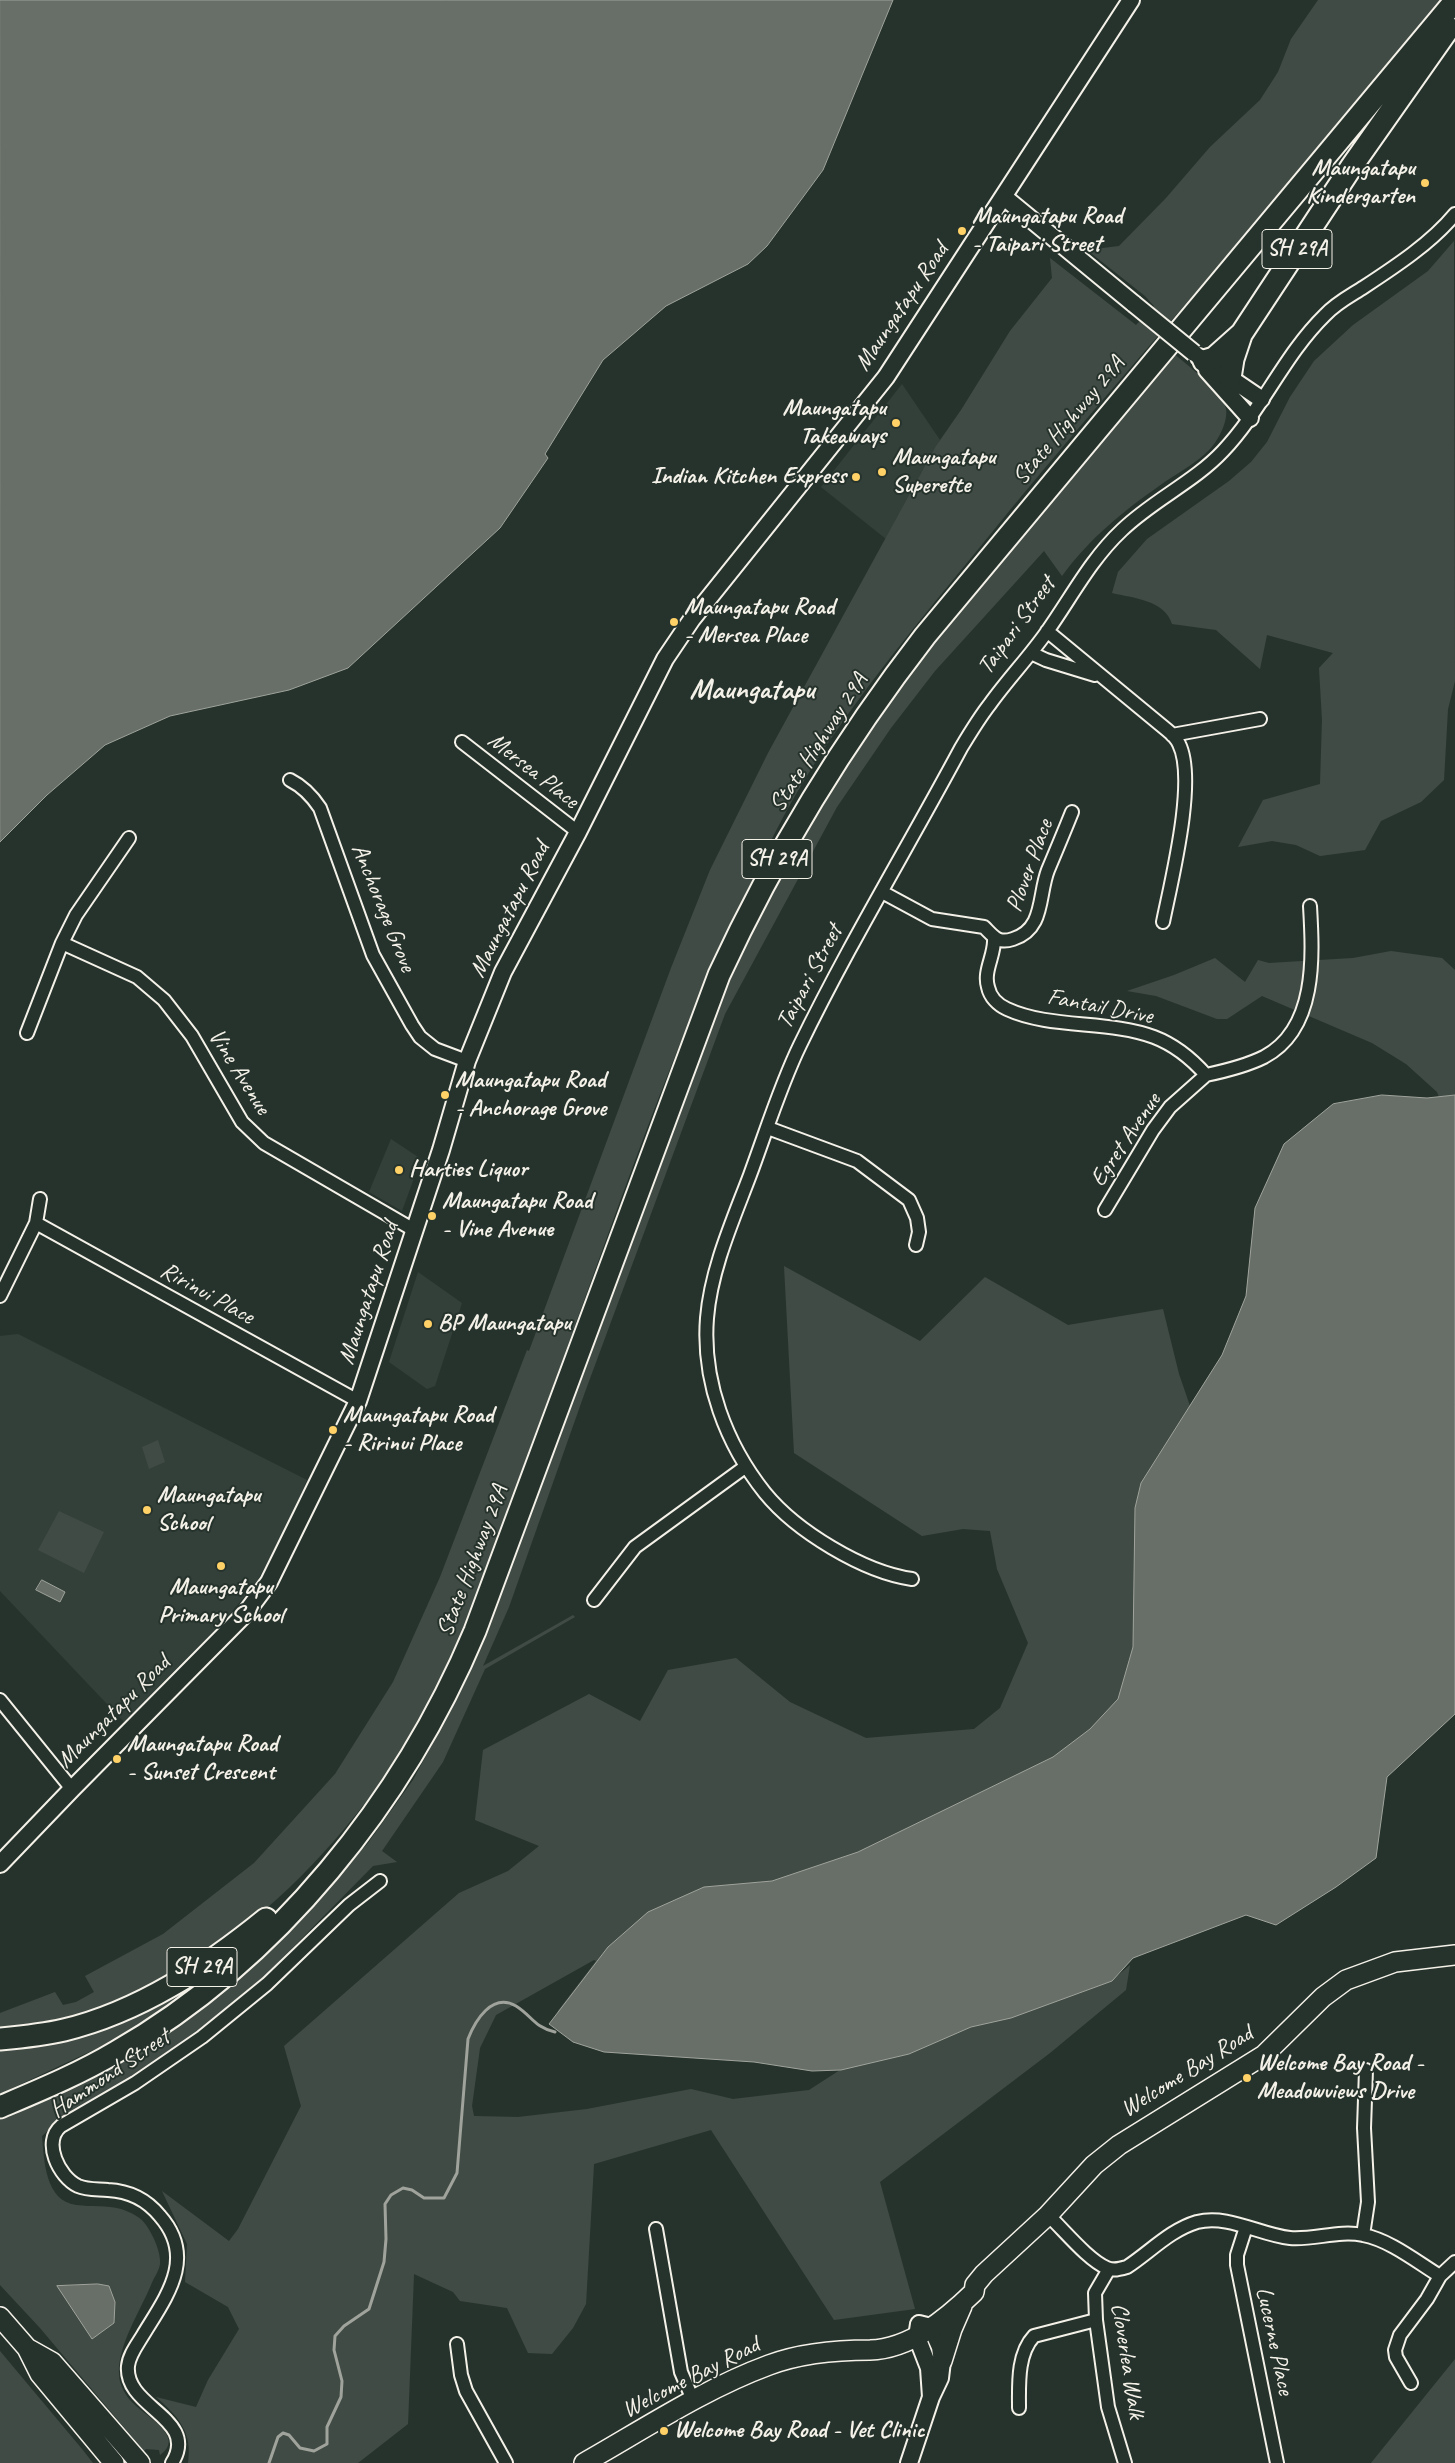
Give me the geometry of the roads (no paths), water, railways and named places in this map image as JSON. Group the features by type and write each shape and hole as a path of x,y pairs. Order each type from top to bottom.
{"highway":[{"name":"State Highway 29A","path":"0,2106 76,2074 117,2052 184,2008 296,1910 398,1778 425,1736 461,1664 718,975 765,880 802,814 858,726 930,629 1455,1"},
{"name":"SH 29A","path":"1199,357 1223,352 1242,333 1352,166 1455,20"},
{"name":"SH 29A","path":"1230,378 1233,359 1242,333"},
{"name":"State Highway 29A","path":"0,2039 65,2030 117,2013 149,1998 181,1980 236,1943 338,1857"}],"main road":[{"name":"Welcome Bay Road","path":"584,2463 718,2387 787,2359 856,2348 870,2350 886,2347 922,2329 963,2303 974,2292 975,2285 1012,2245 1026,2236 1094,2165 1119,2145 1264,2055 1324,1998 1346,1980 1395,1962 1455,1955"},
{"name":"Welcome Bay Road","path":"922,2329 968,2285 975,2285"},
{"path":"942,2361 963,2303"},
{"path":"0,2317 27,2348 40,2374 114,2463"},
{"path":"27,2348 52,2362 140,2463"}],"street":[{"name":"Maungatapu Road","path":"0,1864 260,1597 284,1553 358,1401 442,1150 467,1061 503,972 578,832 652,683 678,639 886,377 1131,0"},
{"path":"1004,197 1199,357 1261,399"},
{"name":"Taipari Street","path":"912,1580 889,1576 874,1569 793,1522 773,1502 745,1467 729,1436 718,1408 708,1348 707,1319 720,1258 799,1047 961,748 989,704 1032,653 1077,584 1121,530 1208,466 1236,437 1294,351 1325,315 1344,298 1407,257 1444,228 1455,214"},
{"path":"1199,357 1205,368 1250,418"},
{"path":"1047,631 1172,735 1179,744 1182,753 1184,788 1179,849 1163,922"},
{"path":"1032,653 1046,660 1102,677"},
{"path":"1172,735 1260,719"},
{"name":"Mersea Place","path":"462,742 578,832"},
{"name":"Anchorage Grove","path":"290,780 307,791 320,808 373,955 412,1025 420,1037 435,1048 467,1061"},
{"name":"Plover Place","path":"994,939 1008,941 1027,933 1035,922 1041,906 1048,870 1072,812"},
{"path":"27,1034 62,943 91,891 129,838"},
{"path":"882,892 932,919 984,927 994,939"},
{"path":"1206,1075 1262,1058 1284,1042 1298,1023 1312,966 1310,906"},
{"name":"Fantail Drive","path":"994,939 994,950 986,977 991,995 998,1004 1008,1010 1030,1016 1077,1024 1126,1029 1155,1037 1192,1058 1206,1075"},
{"name":"Vine Avenue","path":"62,943 137,977 164,1000 192,1036 242,1122 264,1143 414,1230"},
{"name":"Egret Avenue","path":"1105,1210 1152,1130 1170,1107 1206,1075"},
{"path":"768,1128 857,1161 909,1200 917,1218 919,1232 916,1245"},
{"path":"0,1296 36,1224 40,1199"},
{"name":"Ririnui Place","path":"36,1224 358,1401"},
{"path":"594,1600 635,1547 745,1467"},
{"path":"0,1700 72,1789"},
{"name":"Hammond Street","path":"172,2463 177,2452 175,2432 168,2421 134,2390 128,2370 132,2353 173,2283 177,2260 172,2235 162,2217 141,2200 125,2192 83,2188 70,2180 62,2172 56,2160 53,2147 55,2135 62,2126 135,2083 202,2037 267,1984 349,1905 380,1881"},
{"path":"1363,2235 1368,2202 1364,2128 1366,2070"},
{"path":"1048,2214 1098,2263 1109,2269 1118,2270 1126,2266 1172,2234 1200,2222 1228,2222 1276,2236 1294,2238 1344,2234 1363,2235 1381,2242 1440,2276"},
{"name":"Lucerne Place","path":"1246,2228 1239,2246 1237,2264 1277,2463"},
{"path":"656,2229 682,2372 693,2400"},
{"path":"1411,2383 1398,2364 1395,2350 1400,2335 1427,2299 1440,2276 1455,2262"},
{"name":"Cloverlea Walk","path":"1109,2269 1095,2293 1096,2320 1108,2406 1125,2463"},
{"path":"1020,2408 1022,2363 1028,2342 1034,2336 1096,2320"},
{"path":"909,2463 930,2397 940,2378 942,2361 940,2347 922,2329"},
{"path":"922,2329 929,2368 930,2397"},
{"path":"457,2344 461,2375 466,2390 506,2463"}],"waterway":[{"path":"269,2463 278,2437 283,2433 289,2435 300,2448 314,2451 327,2444 327,2427 341,2397 342,2381 334,2350 335,2336 344,2326 369,2309 384,2262 386,2239 385,2204 391,2195 403,2188 412,2190 424,2198 444,2198 457,2173 468,2039 475,2024 486,2010 492,2006 499,2003 507,2003 516,2006 542,2027 555,2032"}],"place":[{"name":"Maungatapu Kindergarten","path":"1425,183"},
{"name":"Maungatapu Road - Taipari Street","path":"962,231"},
{"name":"Maungatapu Takeaways","path":"896,423"},
{"name":"Maungatapu Superette","path":"882,472"},
{"name":"Indian Kitchen Express","path":"856,477"},
{"name":"Maungatapu Road - Mersea Place","path":"674,622"},
{"name":"Maungatapu Road - Anchorage Grove","path":"445,1095"},
{"name":"Harties Liquor","path":"399,1170"},
{"name":"Maungatapu Road - Vine Avenue","path":"432,1216"},
{"name":"BP Maungatapu","path":"428,1324"},
{"name":"Maungatapu Road - Ririnui Place","path":"333,1430"},
{"name":"Maungatapu School","path":"147,1510"},
{"name":"Maungatapu Primary School","path":"221,1566"},
{"name":"Maungatapu Road - Sunset Crescent","path":"117,1759"},
{"name":"Welcome Bay Road - Meadowviews Drive","path":"1247,2078"},
{"name":"Welcome Bay Road - Vet Clinic","path":"664,2431"}],"district":[{"name":"Maungatapu","path":"752,690"}]}
